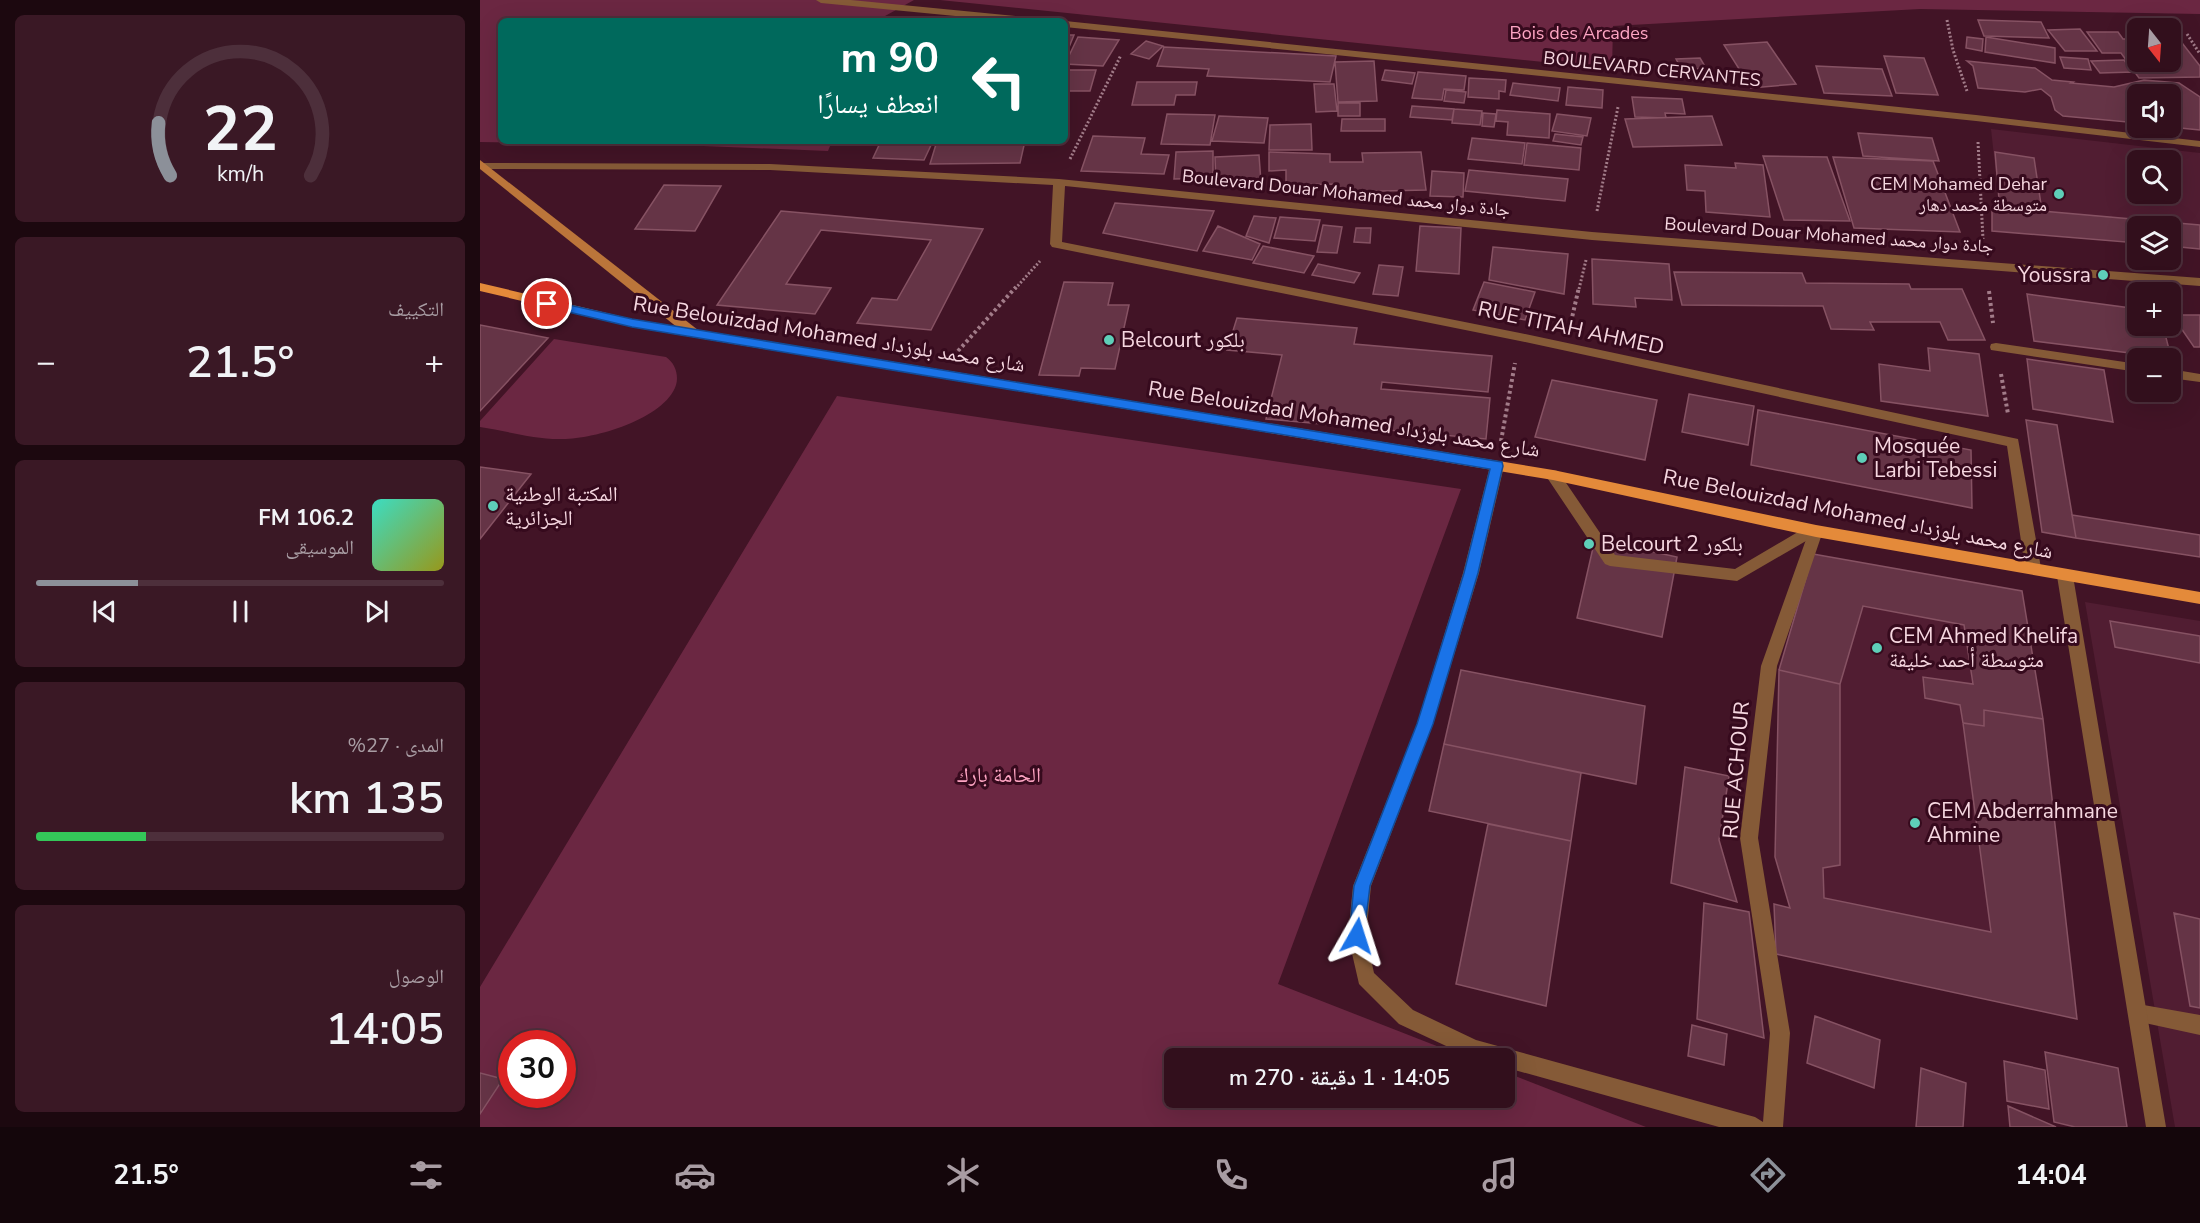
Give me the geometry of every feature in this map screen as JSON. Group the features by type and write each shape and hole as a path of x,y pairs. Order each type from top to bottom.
{"main road":[{"name":"Rue Belouizdad Mohamed شارع محمد بلوزداد","path":"480,286 632,323 1553,475 1815,530 2033,568 2065,576 2200,598"}],"street":[{"path":"821,0 1006,18"},
{"name":"BOULEVARD CERVANTES","path":"1068,24 1976,118 2200,144"},
{"path":"482,165 693,333"},
{"name":"Boulevard Douar Mohamed جادة دوار محمد","path":"482,165 770,167 1059,182 1592,236 2200,282"},
{"path":"1056,244 1059,182"},
{"name":"RUE TITAH AHMED","path":"1056,244 1520,337 2013,442"},
{"path":"1996,347 2127,366"},
{"path":"2181,375 2200,378"},
{"path":"2013,442 2033,568"},
{"path":"1497,466 1471,573 1425,724 1362,886 1357,936 1366,978 1406,1017 1474,1049 1755,1127"},
{"path":"1553,475 1610,560 1737,574 1815,530"},
{"name":"RUE ACHOUR","path":"1773,1127 1780,1033 1749,838 1769,666 1815,530"},
{"path":"2065,576 2156,1127"},
{"path":"2138,1013 2200,1025"}],"path":[{"path":"1947,20 1953,50 1976,118 1985,264 1996,347 2013,442"},
{"path":"1059,182 1133,30"},
{"path":"2187,34 2200,54"},
{"path":"937,374 1056,244"},
{"path":"1497,466 1520,337"}],"shaded area":[{"name":"CEM Mohamed Dehar متوسطة محمد دهار","path":"1991,129 2174,150 2127,150 2127,204 2181,204 2181,151 2200,153 2200,249 2181,247 2181,216 2127,216 2127,242 1992,231 1992,211 2000,211"},
{"name":"CEM Abderrahmane Ahmine","path":"1813,554 2022,591 2043,719 2077,1019 1776,954 1774,904 1790,908 1775,857 1777,789"},
{"path":"2085,602 2200,621 2200,1127 2175,1127"}],"green space":[{"path":"480,0 914,0 881,18 498,18 498,142 480,142"},
{"name":"Bois des Arcades","path":"940,0 2200,0 2200,14 1920,9 1613,26 1612,69"},
{"path":"613,144 831,144 828,151"},
{"path":"554,339 666,357 676,370 676,385 669,397 658,408 644,417 627,425 592,435 553,439 480,427 480,421"},
{"name":"الحامة بارك","path":"837,396 1461,489 1278,984 1442,1048 1164,1048 1164,1108 1515,1108 1515,1076 1646,1127 480,1127 480,987"}],"building":[{"path":"1978,20 2041,22 2049,38 1984,36"},
{"path":"2080,29 2097,51 2065,51 2048,30"},
{"path":"2087,32 2118,32 2123,39 2127,39 2127,61 2121,53 2102,53"},
{"path":"1068,35 1074,35 1068,50"},
{"path":"1078,37 1119,40 1103,66 1068,64 1068,58"},
{"path":"1967,37 1983,39 1982,51 1966,48"},
{"path":"1986,37 2055,48 2055,63 1985,52"},
{"path":"1146,41 1163,46 1149,59 1131,54"},
{"path":"1767,42 1796,84 1751,88 1724,45"},
{"path":"2181,42 2200,66 2200,77 2139,78 2135,72 2181,72"},
{"path":"1164,47 1336,56 1330,82 1207,76 1209,69 1157,66"},
{"path":"1884,56 1924,58 1938,95 1896,93"},
{"path":"2060,57 2088,59 2091,70 2064,68"},
{"path":"1700,58 1706,68 1682,70 1676,59"},
{"path":"2124,60 2127,64 2127,72 2133,72 2100,73 2091,61"},
{"path":"1374,61 1377,101 1338,102 1335,62"},
{"path":"1967,61 2035,68 2052,80 2114,87 2144,80 2180,84 2127,84 2127,122 2063,116 2055,110 2051,97 2041,89 2025,92 1978,88 1973,66"},
{"path":"1816,66 1882,69 1892,96 1824,93"},
{"path":"1068,70 1096,70 1090,91 1068,91"},
{"path":"1385,70 1415,73 1412,84 1382,80"},
{"path":"1418,72 1466,76 1464,90 1444,89 1442,100 1412,98"},
{"path":"1469,78 1506,80 1505,92 1499,91 1499,99 1468,97"},
{"path":"1137,82 1197,82 1195,95 1176,95 1174,105 1132,105"},
{"path":"1513,83 1560,88 1558,101 1510,95"},
{"path":"1314,84 1334,84 1337,111 1316,112"},
{"path":"2181,84 2200,97 2200,130 2181,128"},
{"path":"1568,87 1603,90 1602,108 1566,105"},
{"path":"1446,90 1466,92 1464,103 1444,101"},
{"path":"1632,97 1682,99 1685,114 1665,113 1666,118 1635,117"},
{"path":"1338,103 1360,103 1360,116 1338,116"},
{"path":"1412,106 1454,109 1452,120 1410,117"},
{"path":"1454,109 1482,111 1480,125 1452,123"},
{"path":"1497,110 1550,114 1549,138 1507,135 1508,122 1496,121"},
{"path":"1483,113 1496,114 1494,127 1482,126"},
{"path":"1167,114 1215,115 1210,145 1161,144"},
{"path":"1557,114 1591,118 1587,136 1552,131"},
{"path":"1219,116 1268,118 1264,143 1212,141"},
{"path":"1712,116 1722,145 1633,147 1625,119"},
{"path":"1342,119 1385,119 1385,131 1341,131"},
{"path":"1311,124 1312,150 1269,150 1270,125"},
{"path":"1858,133 1932,138 1939,161 1863,156"},
{"path":"1555,134 1583,137 1581,145 1553,141"},
{"path":"1093,136 1145,138 1141,154 1169,155 1164,174 1081,171"},
{"path":"1472,138 1525,143 1522,164 1468,159"},
{"path":"1527,143 1581,148 1579,170 1524,165"},
{"path":"880,144 932,144 924,160 873,158"},
{"path":"936,144 1024,144 1020,163 930,164"},
{"path":"1213,151 1213,178 1174,179 1176,152"},
{"path":"1269,152 1330,154 1330,162 1363,162 1362,153 1421,152 1426,190 1338,192 1337,184 1286,185 1286,170 1269,171"},
{"path":"1995,152 2034,158 2042,211 2127,219 2127,242 1992,231 1992,211 2000,211"},
{"path":"1259,155 1261,182 1216,184 1215,157"},
{"path":"1763,156 1827,157 1850,221 1784,220"},
{"path":"1833,157 1933,161 1960,232 1854,228"},
{"path":"1735,163 1763,165 1770,217 1706,212 1705,191 1687,190 1685,165 1736,168"},
{"path":"1469,170 1568,179 1565,201 1465,191"},
{"path":"1432,171 1464,173 1463,197 1430,196"},
{"path":"664,185 721,186 695,231 635,229"},
{"path":"1115,203 1214,211 1197,251 1103,233"},
{"path":"781,211 983,229 931,330 857,323 872,298 897,300 931,240 821,230 786,284 831,288 815,314 717,305"},
{"path":"1254,216 1276,218 1269,243 1246,236"},
{"path":"1280,217 1320,220 1315,241 1274,238"},
{"path":"2181,223 2200,225 2200,249 2181,247"},
{"path":"1323,225 1342,227 1337,253 1317,252"},
{"path":"1218,226 1260,244 1252,260 1203,251"},
{"path":"1420,226 1461,228 1459,274 1416,271"},
{"path":"1356,228 1371,228 1370,243 1354,242"},
{"path":"1263,246 1314,256 1304,273 1253,263"},
{"path":"1493,247 1568,254 1564,294 1489,280"},
{"path":"1592,259 1669,264 1672,300 1635,298 1636,307 1593,304"},
{"path":"1318,264 1360,273 1354,283 1312,275"},
{"path":"1379,265 1403,267 1398,296 1373,294"},
{"path":"1674,272 1802,273 1806,283 1909,284 1911,289 1962,289 1985,340 1948,340 1940,322 1870,322 1874,330 1831,329 1823,306 1682,305"},
{"path":"1064,282 1113,283 1108,305 1129,305 1115,369 1081,368 1079,376 1039,375"},
{"path":"1484,282 1535,292 1525,320 1473,310"},
{"path":"2027,294 2127,308 2127,336 2166,336 2169,348 2127,348 2127,353 2034,341"},
{"path":"2181,315 2200,315 2200,347 2194,347 2181,328"},
{"path":"1237,318 1357,328 1354,344 1492,356 1488,392 1382,382 1381,389 1490,398 1486,439 1266,419 1282,355 1227,350"},
{"path":"480,325 548,338 480,411"},
{"path":"1928,348 1979,354 1988,416 1881,401 1879,364 1930,371"},
{"path":"2027,359 2104,370 2113,422 2033,409"},
{"path":"1552,380 1657,400 1645,460 1535,437"},
{"path":"1689,394 1754,406 1748,445 1682,432"},
{"name":"Mosquée Larbi Tebessi","path":"1758,410 1971,450 1972,508 1751,465"},
{"path":"2026,420 2057,425 2076,538 2042,532"},
{"name":"المكتبة الوطنية الجزائرية","path":"480,467 531,474 480,539"},
{"path":"2072,515 2200,535 2200,557 2076,538"},
{"path":"1595,539 1677,557 1662,637 1577,618"},
{"path":"1813,554 2022,591 2043,719 1984,710 1984,726 1963,723 1960,705 1925,698 1923,677 1973,684 1964,625 1863,606 1840,684 1779,670"},
{"path":"2110,621 2200,636 2200,663 2115,647"},
{"path":"1461,670 1645,706 1636,784 1444,744"},
{"name":"CEM Abderrahmane Ahmine","path":"1779,670 1840,684 1840,865 1823,868 1824,898 1991,932 1963,723 1984,726 1984,710 2043,719 2077,1019 1776,954 1774,904 1790,908 1775,857"},
{"path":"1444,744 1581,773 1571,841 1429,811"},
{"path":"1685,767 1729,776 1719,840 1737,902 1671,883"},
{"path":"1488,824 1571,841 1546,1006 1456,984"},
{"path":"1704,903 1749,912 1764,1038 1697,1019"},
{"path":"2174,913 2200,919 2200,1008 2190,1006"},
{"path":"1815,1016 1880,1040 1874,1088 1807,1063"},
{"path":"1692,1025 1727,1034 1724,1065 1688,1056"},
{"path":"2045,1052 2118,1068 2127,1127 2075,1127 2054,1122"},
{"path":"2004,1061 2045,1070 2049,1109 2007,1101"},
{"path":"1921,1068 1966,1083 1963,1127 1916,1127"},
{"path":"480,1073 498,1078 498,1087 480,1114"},
{"path":"2008,1106 2056,1127 2010,1127"}],"place":[{"name":"CEM Mohamed Dehar متوسطة محمد دهار","path":"2059,194"},
{"name":"Youssra","path":"2103,275"},
{"name":"Belcourt بلكور","path":"1109,340"},
{"name":"Mosquée Larbi Tebessi","path":"1862,458"},
{"name":"المكتبة الوطنية الجزائرية","path":"493,506"},
{"name":"Belcourt 2 بلكور","path":"1589,544"},
{"name":"CEM Ahmed Khelifa متوسطة أحمد خليفة","path":"1877,648"},
{"name":"CEM Abderrahmane Ahmine","path":"1915,823"}],"route":[{"path":"547,304 632,323 1497,466 1471,573 1425,724 1362,886 1357,936"}]}
